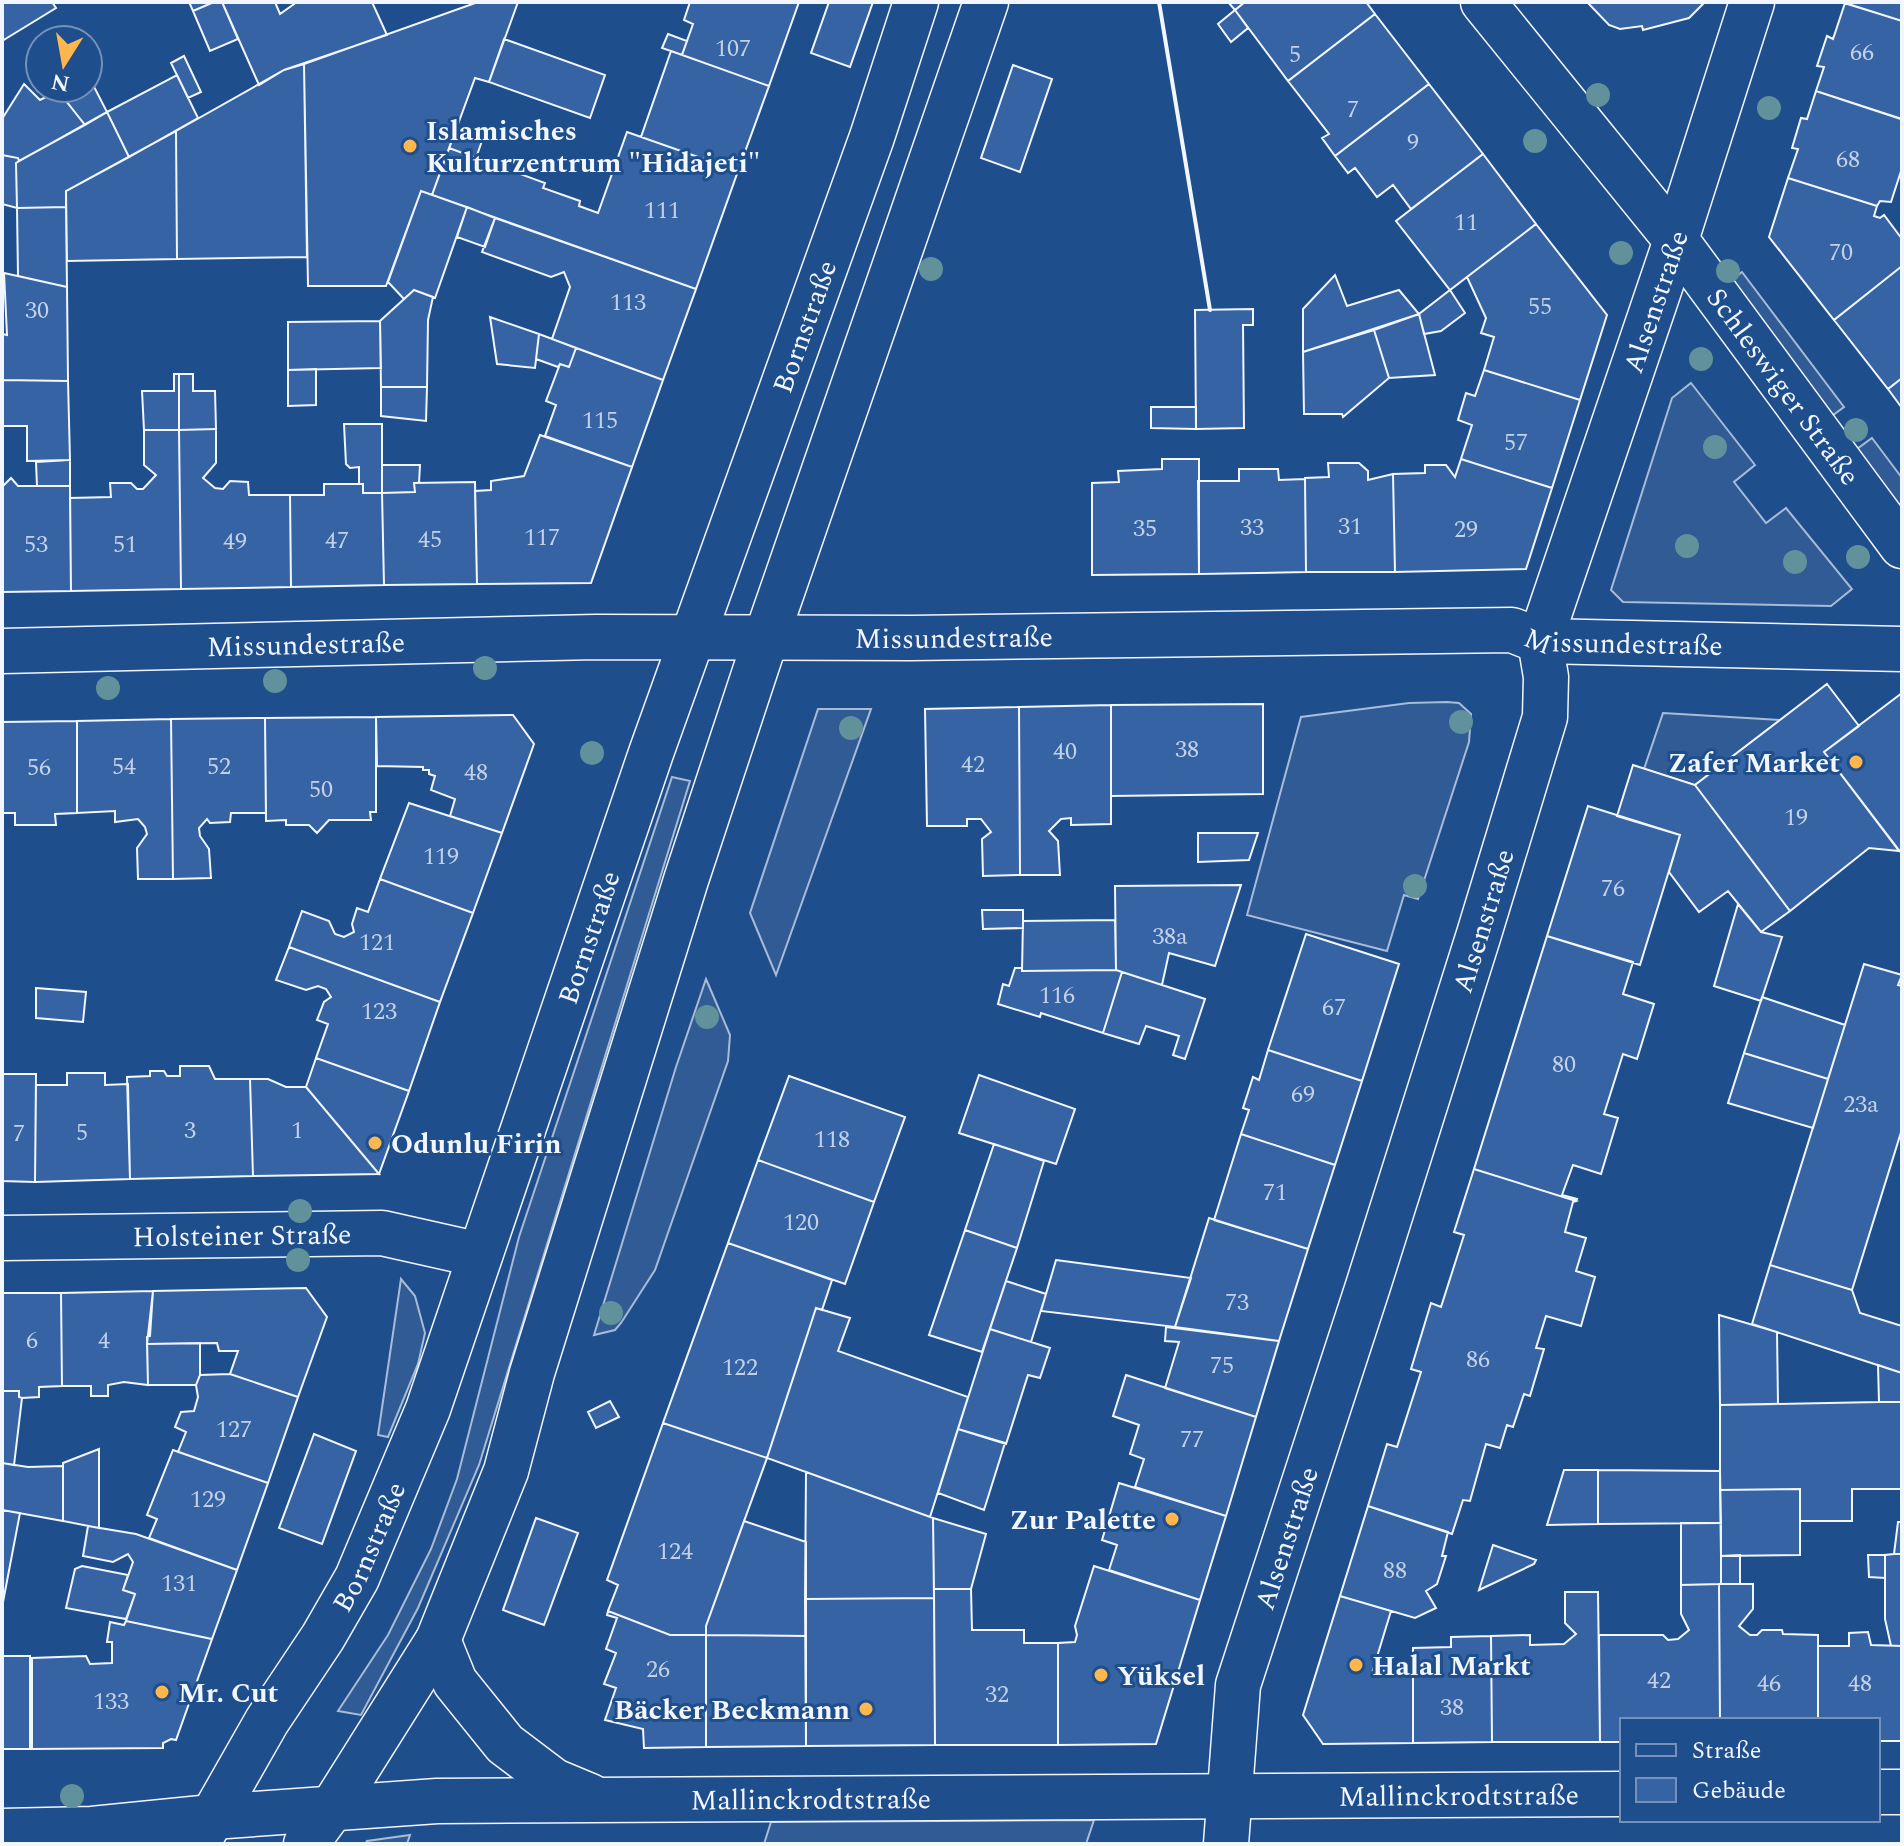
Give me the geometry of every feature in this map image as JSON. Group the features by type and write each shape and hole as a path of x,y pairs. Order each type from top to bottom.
{"main road":[{"name":"Bornstraße","path":"205,1830 267,1721 323,1637 357,1578 428,1409 694,636 862,166 916,2"},
{"path":"306,1844 333,1807 438,1640 506,1471 532,1373 672,925 766,638 986,2"},
{"name":"Schleswiger Straße","path":"1483,2 1676,240 1902,546"},
{"name":"Alsenstraße","path":"1226,1844 1238,1685 1368,1286 1545,717 1546,677 1540,641 1676,240 1752,2"},
{"name":"Missundestraße","path":"2,651 694,636 766,638 1512,630 1540,641 1902,649"},
{"name":"Holsteiner Straße","path":"2,1238 382,1233 480,1255"},
{"path":"438,1640 455,1682 505,1744 554,1781 600,1800"},
{"path":"1880,1792 1902,1792"},
{"name":"Mallinckrodtstraße","path":"2,1831 205,1830 333,1807 437,1801 1620,1794"}],"shaded area":[{"path":"1742,272 1844,407 1829,418 1728,283"},
{"path":"1691,383 1755,465 1734,482 1766,523 1786,508 1852,589 1831,606 1623,602 1611,590 1672,398"},
{"path":"1872,438 1902,478 1902,508 1857,449"},
{"path":"1409,703 1459,703 1471,714 1469,742 1418,899 1404,895 1387,951 1247,915 1301,717"},
{"path":"818,709 871,709 776,975 750,913"},
{"path":"1663,713 1780,720 1695,785 1644,769"},
{"path":"672,777 690,781 479,1465 418,1608 361,1715 338,1711 388,1635 431,1549 457,1479 519,1237"},
{"path":"706,979 730,1035 728,1061 655,1270 615,1330 594,1335 676,1067"},
{"path":"401,1279 415,1296 425,1333 418,1364 388,1437 378,1435"},
{"path":"1094,1820 1086,1844 764,1844 771,1822"},
{"path":"410,1835 407,1844 365,1844 367,1841"}],"building":[{"path":"2,2 52,2 56,8 30,24 24,24 24,28 2,41"},
{"path":"189,2 214,2 193,11"},
{"path":"222,2 238,39 210,51 193,11"},
{"path":"222,2 275,2 280,14 297,2 372,2 387,35 284,70 259,85"},
{"path":"478,2 518,2 489,82 475,78 432,195 421,191 386,286 308,286 304,64"},
{"path":"690,2 799,2 769,86 682,55 693,24 684,20"},
{"path":"829,2 873,2 850,67 811,53"},
{"path":"1228,2 1245,2 1235,10"},
{"path":"1245,2 1366,2 1375,14 1288,81 1235,10"},
{"path":"1587,2 1705,2 1689,18 1643,30 1642,26 1620,29 1609,25"},
{"path":"1844,2 1902,2 1902,21 1844,3"},
{"path":"1845,3 1902,21 1901,119 1816,91 1824,67 1817,66 1827,36 1833,39"},
{"path":"1235,10 1248,28 1231,42 1218,24"},
{"path":"1375,14 1429,84 1335,156 1322,138 1329,134 1288,81"},
{"path":"668,34 687,41 682,55 662,48"},
{"path":"504,39 605,75 590,118 489,82"},
{"path":"671,51 769,86 738,171 641,137"},
{"path":"184,56 201,92 188,98 171,63"},
{"path":"304,64 307,257 177,259 176,131 284,70"},
{"path":"1013,65 1052,79 1020,172 981,158"},
{"path":"177,75 198,118 129,157 107,112"},
{"path":"24,84 24,104 68,104 85,125 19,161 18,158 2,155 2,119"},
{"path":"1429,84 1483,154 1411,209 1393,185 1377,197 1355,168 1348,173 1335,156"},
{"path":"1816,91 1902,119 1902,168 1891,202 1880,201 1877,206 1788,178 1798,149 1792,148 1801,118 1807,119"},
{"path":"69,104 103,104 107,112 85,125"},
{"path":"107,112 129,157 66,191 66,207 17,208 16,163"},
{"path":"456,129 483,138 476,158 449,148"},
{"path":"176,131 177,259 67,261 66,191"},
{"path":"627,132 738,171 696,289 432,195 449,148 545,183 543,188 580,201 579,206 598,213"},
{"path":"1483,154 1536,224 1450,290 1396,221"},
{"path":"2,155 18,158 19,161 16,163 17,208 2,204"},
{"path":"1788,178 1877,206 1874,216 1880,218 1884,215 1902,239 1902,266 1834,320 1769,237"},
{"path":"421,191 467,207 435,298 414,290 404,299 388,282"},
{"path":"66,207 67,287 18,276 17,208"},
{"path":"467,207 495,218 485,247 457,237"},
{"path":"495,218 696,289 663,380 552,339 570,287 564,272 551,277 482,252"},
{"path":"1536,224 1607,315 1580,400 1484,370 1494,337 1481,333 1486,318 1467,277"},
{"path":"1902,266 1902,378 1888,389 1834,320"},
{"path":"4,273 67,287 68,381 2,380 2,334 7,335"},
{"path":"1335,275 1347,306 1399,290 1419,314 1303,352 1303,309"},
{"path":"414,290 433,297 428,320 427,387 381,387 380,321"},
{"path":"1450,290 1465,313 1441,331 1424,334 1419,314"},
{"path":"1253,309 1253,325 1243,325 1244,428 1196,429 1195,310"},
{"path":"1419,314 1435,375 1389,378 1374,330"},
{"path":"490,317 539,334 535,368 497,364"},
{"path":"380,321 381,368 288,370 288,322"},
{"path":"1374,330 1389,378 1343,417 1342,414 1304,414 1303,352"},
{"path":"539,334 576,348 569,367 560,364 558,367 536,359"},
{"path":"576,348 663,380 632,467 545,436 556,405 546,401 560,364 569,367"},
{"path":"316,369 316,405 288,406 288,370"},
{"path":"1484,370 1580,400 1552,488 1461,459 1472,425 1458,420 1466,393 1475,396"},
{"path":"174,374 179,374 179,430 144,430 142,391 174,391"},
{"path":"179,374 193,374 193,391 215,391 216,429 179,430"},
{"path":"1902,378 1902,408 1888,389"},
{"path":"2,380 68,381 70,460 27,461 27,426 2,426"},
{"path":"381,387 427,387 426,421 381,416"},
{"path":"1151,407 1196,407 1196,429 1151,428"},
{"path":"344,424 382,424 382,493 363,493 363,484 359,484 359,467 350,468 346,464"},
{"path":"216,429 216,463 203,478 215,488 223,489 230,481 248,482 249,495 290,495 291,587 181,589 179,430"},
{"path":"144,430 179,430 181,589 71,591 70,498 111,497 110,483 131,483 137,489 143,489 156,475 144,465"},
{"path":"540,435 632,467 591,583 477,584 475,491 491,490 491,481 524,476"},
{"path":"1162,459 1199,459 1199,574 1092,575 1092,483 1119,482 1118,471 1162,469"},
{"path":"1461,459 1552,488 1526,569 1395,572 1393,474 1425,473 1425,465 1446,465 1455,477"},
{"path":"70,460 70,486 37,486 36,462"},
{"path":"1328,463 1359,463 1368,471 1368,480 1393,474 1395,572 1306,572 1305,478 1329,477"},
{"path":"382,465 420,465 419,483 414,483 415,492 382,493"},
{"path":"1239,469 1278,469 1279,480 1305,479 1306,572 1199,574 1198,481 1239,481"},
{"path":"11,478 18,486 70,486 71,591 2,592 2,487"},
{"path":"475,482 477,584 384,585 382,493 415,492 414,483"},
{"path":"324,484 363,484 363,493 382,493 384,585 291,587 290,495 324,495"},
{"path":"1827,684 1859,726 1824,752 1899,851 1869,848 1790,911 1695,785"},
{"path":"1902,693 1902,854 1824,752"},
{"path":"1263,704 1263,794 1111,796 1111,705"},
{"path":"1111,705 1111,824 1071,825 1071,818 1061,819 1049,831 1058,841 1060,875 1020,875 1019,707"},
{"path":"1019,707 1020,875 983,876 982,839 991,832 981,819 967,819 967,826 927,826 925,709"},
{"path":"513,715 534,744 502,833 450,816 455,799 431,790 435,776 429,774 429,770 423,770 423,767 377,766 376,717"},
{"path":"376,717 376,812 370,812 371,820 329,820 317,833 309,825 286,825 286,820 266,821 265,718"},
{"path":"265,718 266,813 231,813 230,822 210,823 207,819 199,828 200,836 209,849 211,878 173,879 171,719"},
{"path":"171,719 173,879 138,879 137,848 147,834 138,819 115,822 115,811 77,813 77,721"},
{"path":"77,721 77,813 55,814 56,825 15,825 15,813 2,813 2,722"},
{"path":"1633,765 1695,785 1790,911 1761,932 1728,891 1699,912 1669,872 1680,835 1617,816"},
{"path":"409,803 502,833 473,913 380,879"},
{"path":"1588,806 1680,835 1640,965 1547,936"},
{"path":"1198,833 1258,833 1249,860 1198,862"},
{"path":"380,879 473,913 440,1002 289,947 302,911 329,921 335,934 344,937 354,932 352,924 357,908 368,912"},
{"path":"1241,885 1215,966 1169,953 1162,985 1116,970 1115,886"},
{"path":"1738,904 1761,932 1782,937 1761,1001 1714,986"},
{"path":"982,910 1023,910 1023,928 983,929"},
{"path":"1115,920 1116,970 1022,971 1023,921"},
{"path":"1306,934 1399,964 1362,1081 1268,1050"},
{"path":"1547,936 1633,962 1623,994 1654,1004 1637,1059 1623,1054 1604,1114 1618,1118 1601,1174 1573,1165 1562,1195 1576,1201 1474,1169"},
{"path":"289,947 440,1002 409,1091 316,1058 328,1024 317,1020 324,1002 331,997 326,989 318,986 306,990 276,980"},
{"path":"1864,964 1902,975 1898,985 1902,986 1902,1129 1852,1290 1770,1265"},
{"path":"1015,968 1022,968 1022,971 1122,972 1103,1033 1041,1013 1040,1017 998,1004 1003,984 1009,986"},
{"path":"1122,972 1205,999 1185,1059 1173,1055 1179,1036 1146,1026 1139,1044 1103,1033"},
{"path":"36,988 86,992 83,1022 36,1018"},
{"path":"1762,997 1845,1025 1828,1079 1744,1053"},
{"path":"1268,1050 1362,1081 1335,1165 1241,1134 1249,1110 1243,1108 1253,1077 1259,1080"},
{"path":"1744,1053 1828,1079 1813,1128 1728,1103"},
{"path":"316,1058 409,1091 379,1174 306,1087"},
{"path":"180,1066 209,1066 215,1079 250,1079 253,1176 130,1179 127,1077 150,1076 150,1071 180,1076"},
{"path":"67,1073 105,1073 105,1085 128,1084 130,1179 35,1182 36,1085 67,1085"},
{"path":"2,1074 36,1074 35,1182 2,1181"},
{"path":"979,1075 1075,1109 1056,1164 959,1133"},
{"path":"789,1076 905,1117 874,1202 758,1160"},
{"path":"250,1079 268,1079 286,1087 306,1087 379,1174 253,1176"},
{"path":"1241,1134 1335,1165 1308,1249 1214,1220"},
{"path":"994,1144 1044,1161 1017,1248 965,1230"},
{"path":"758,1160 874,1202 845,1284 728,1243"},
{"path":"1474,1169 1576,1201 1573,1202 1565,1232 1586,1238 1576,1271 1595,1277 1581,1326 1546,1316 1536,1348 1544,1349 1530,1396 1524,1394 1513,1427 1507,1425 1500,1448 1486,1444 1470,1501 1463,1500 1452,1534 1368,1506 1387,1444 1397,1447 1421,1372 1411,1369 1431,1303 1441,1307 1464,1235 1454,1232"},
{"path":"1209,1218 1308,1249 1279,1341 1175,1327"},
{"path":"965,1230 1017,1248 982,1352 929,1335"},
{"path":"728,1243 832,1280 822,1310 816,1308 767,1458 663,1423"},
{"path":"1056,1260 1191,1278 1175,1327 1041,1311"},
{"path":"1770,1265 1852,1290 1860,1313 1902,1326 1902,1373 1752,1324"},
{"path":"1006,1281 1046,1294 1031,1342 990,1329"},
{"path":"306,1288 327,1317 298,1397 230,1374 238,1351 219,1351 217,1343 147,1344 153,1291"},
{"path":"153,1291 150,1336 147,1337 148,1385 124,1382 108,1385 108,1396 91,1396 91,1386 62,1386 61,1293"},
{"path":"2,1293 61,1293 62,1386 39,1387 39,1397 22,1398 19,1391 2,1391"},
{"path":"816,1308 850,1318 838,1351 968,1397 930,1517 767,1458"},
{"path":"1719,1315 1777,1332 1778,1404 1720,1405"},
{"path":"1166,1327 1279,1341 1256,1417 1165,1388 1179,1342 1165,1341"},
{"path":"990,1329 1050,1348 1040,1378 1028,1375 1006,1444 958,1429"},
{"path":"200,1343 200,1375 196,1385 148,1385 147,1344"},
{"path":"1878,1365 1902,1373 1902,1402 1879,1402"},
{"path":"230,1374 298,1397 268,1483 178,1452 186,1432 175,1427 181,1412 194,1411 200,1375"},
{"path":"1126,1375 1256,1417 1226,1516 1135,1487 1144,1459 1130,1454 1139,1425 1113,1416"},
{"path":"2,1391 19,1391 22,1398 14,1465 2,1463"},
{"path":"610,1401 619,1417 596,1428 588,1412"},
{"path":"1902,1402 1902,1489 1852,1489 1852,1521 1800,1521 1800,1489 1720,1490 1720,1405"},
{"path":"663,1423 767,1458 706,1626 706,1635 670,1635 608,1611 618,1585 607,1580"},
{"path":"958,1429 1005,1443 984,1510 938,1493"},
{"path":"314,1434 356,1451 322,1544 279,1528"},
{"path":"99,1449 99,1528 63,1521 63,1463"},
{"path":"173,1450 268,1483 237,1570 149,1538 157,1519 147,1515"},
{"path":"2,1463 28,1467 63,1466 63,1521 2,1510"},
{"path":"1564,1470 1598,1470 1598,1524 1547,1525"},
{"path":"1598,1470 1720,1471 1721,1523 1598,1524"},
{"path":"806,1472 933,1518 934,1598 805,1599"},
{"path":"1119,1483 1226,1516 1200,1600 1109,1570 1117,1545 1102,1540"},
{"path":"1800,1489 1800,1555 1721,1556 1720,1490"},
{"path":"1368,1506 1448,1532 1442,1556 1446,1556 1437,1584 1426,1591 1436,1608 1415,1618 1340,1596"},
{"path":"2,1510 20,1513 3,1602 2,1602"},
{"path":"536,1518 578,1533 544,1625 503,1610"},
{"path":"933,1518 986,1534 971,1589 934,1589"},
{"path":"744,1521 806,1542 806,1636 706,1635 706,1626"},
{"path":"1898,1522 1902,1522 1902,1554 1894,1554"},
{"path":"1681,1523 1721,1523 1721,1584 1681,1585"},
{"path":"88,1526 136,1534 237,1570 212,1639 126,1621 135,1594 123,1590 133,1562 128,1554 113,1562 83,1556"},
{"path":"1493,1545 1536,1560 1534,1564 1479,1590"},
{"path":"1902,1554 1902,1646 1891,1646 1885,1619 1885,1555"},
{"path":"1740,1555 1740,1584 1721,1584 1721,1556"},
{"path":"1868,1555 1885,1555 1885,1578 1869,1577"},
{"path":"82,1566 128,1575 123,1590 135,1594 126,1619 66,1608 75,1569"},
{"path":"1094,1566 1200,1600 1156,1744 1058,1745 1058,1643 1075,1642 1075,1626"},
{"path":"1719,1584 1753,1584 1753,1609 1739,1626 1750,1635 1757,1635 1762,1630 1782,1630 1783,1634 1818,1635 1818,1718 1720,1718"},
{"path":"1719,1584 1720,1718 1620,1718 1620,1742 1600,1742 1599,1635 1663,1635 1668,1640 1678,1639 1689,1630 1681,1614 1681,1585"},
{"path":"934,1589 971,1589 972,1630 1024,1630 1024,1643 1058,1643 1058,1745 935,1745"},
{"path":"1565,1592 1598,1592 1600,1742 1492,1742 1491,1636 1530,1635 1530,1645 1564,1644 1576,1634 1565,1623"},
{"path":"1340,1596 1391,1611 1373,1670 1413,1672 1413,1743 1323,1744 1303,1715"},
{"path":"934,1598 935,1745 806,1746 805,1599"},
{"path":"608,1611 670,1635 706,1635 706,1747 644,1748 643,1729 605,1720 616,1688 604,1684 616,1653 606,1649 617,1618 607,1615"},
{"path":"126,1621 212,1639 176,1740 163,1743 163,1748 32,1749 32,1658 86,1656 90,1664 112,1663 112,1642 107,1642 110,1622 124,1625"},
{"path":"1868,1632 1871,1645 1902,1646 1902,1741 1880,1741 1880,1718 1818,1718 1818,1646 1849,1646 1849,1633"},
{"path":"706,1635 806,1636 806,1746 706,1747"},
{"path":"1491,1636 1492,1742 1413,1743 1413,1648 1451,1647 1451,1637"},
{"path":"2,1656 30,1656 30,1749 2,1749"}],"wall":[{"path":"1159,2 1210,310"}],"place":[{"name":"Islamisches Kulturzentrum \"Hidajeti\"","path":"410,146"},
{"name":"Zafer Market","path":"1856,762"},
{"name":"Odunlu Firin","path":"375,1143"},
{"name":"Zur Palette","path":"1172,1519"},
{"name":"Halal Markt","path":"1356,1665"},
{"name":"Yüksel","path":"1101,1675"},
{"name":"Mr. Cut","path":"162,1692"},
{"name":"Bäcker Beckmann","path":"866,1709"}]}
